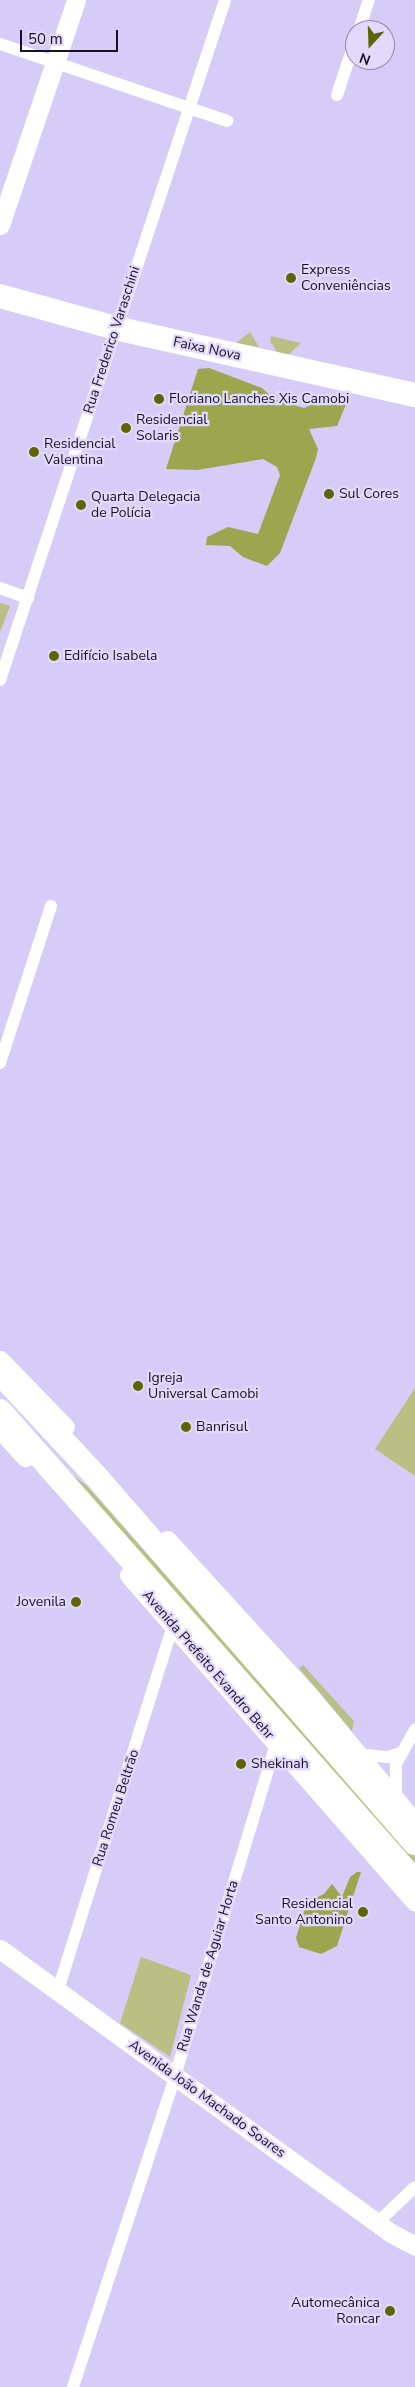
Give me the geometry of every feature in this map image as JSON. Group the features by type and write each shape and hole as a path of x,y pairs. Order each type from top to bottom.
{"highway":[{"name":"Faixa Nova","path":"0,296 115,328 415,395"},
{"path":"5,1380 157,1545 415,1843"},
{"name":"Avenida Prefeito Evandro Behr","path":"0,1411 415,1881"},
{"path":"157,1545 226,1606"}],"main road":[{"path":"0,225 76,0"},
{"path":"0,1360 39,1397 358,1754 415,1823"},
{"name":"Avenida Prefeito Evandro Behr","path":"0,1429 415,1902"},
{"name":"Avenida João Machado Soares","path":"0,1950 58,1990 377,2223 415,2246"}],"street":[{"name":"Rua Frederico Varaschini","path":"0,680 225,0"},
{"path":"362,20 369,0"},
{"path":"0,44 227,121"},
{"path":"337,95 345,70"},
{"path":"0,588 28,598"},
{"path":"0,1063 52,906"},
{"name":"Rua Romeu Beltrão","path":"58,1990 173,1626"},
{"path":"397,1802 395,1773 400,1753 415,1730"},
{"name":"Rua Wanda de Aguiar Horta","path":"73,2387 176,2076 276,1743"},
{"path":"358,1754 388,1757 400,1753"},
{"path":"377,2223 415,2187"}],"green space":[{"path":"250,332 259,347 236,343"},
{"path":"271,336 301,343 288,355 277,352 270,341"},
{"path":"209,368 262,388 274,399 304,408 335,395 347,402 337,426 309,429 318,449 316,458 280,553 267,566 243,557 230,546 206,545 207,537 228,527 258,534 280,475 277,467 263,459 197,470 166,469 198,369"},
{"path":"0,603 10,606 0,632"},
{"path":"415,1388 415,1476 375,1449"},
{"path":"59,1465 87,1486 415,1857 415,1870"},
{"path":"303,1665 354,1721 352,1731 299,1668"},
{"path":"357,1872 361,1872 337,1946 321,1954 299,1947 296,1938 307,1902 324,1894 332,1884 342,1897 350,1877"},
{"path":"141,1957 191,1975 170,2057 120,2023"}],"place":[{"name":"Express Conveniências","path":"291,278"},
{"name":"Floriano Lanches Xis Camobi","path":"159,399"},
{"name":"Residencial Solaris","path":"126,428"},
{"name":"Residencial Valentina","path":"34,452"},
{"name":"Sul Cores","path":"329,494"},
{"name":"Quarta Delegacia de Polícia","path":"81,505"},
{"name":"Edifício Isabela","path":"54,656"},
{"name":"Igreja Universal Camobi","path":"138,1386"},
{"name":"Banrisul","path":"186,1427"},
{"name":"Jovenila","path":"76,1602"},
{"name":"Shekinah","path":"241,1764"},
{"name":"Residencial Santo Antonino","path":"363,1912"},
{"name":"Automecânica Roncar","path":"390,2311"}]}
